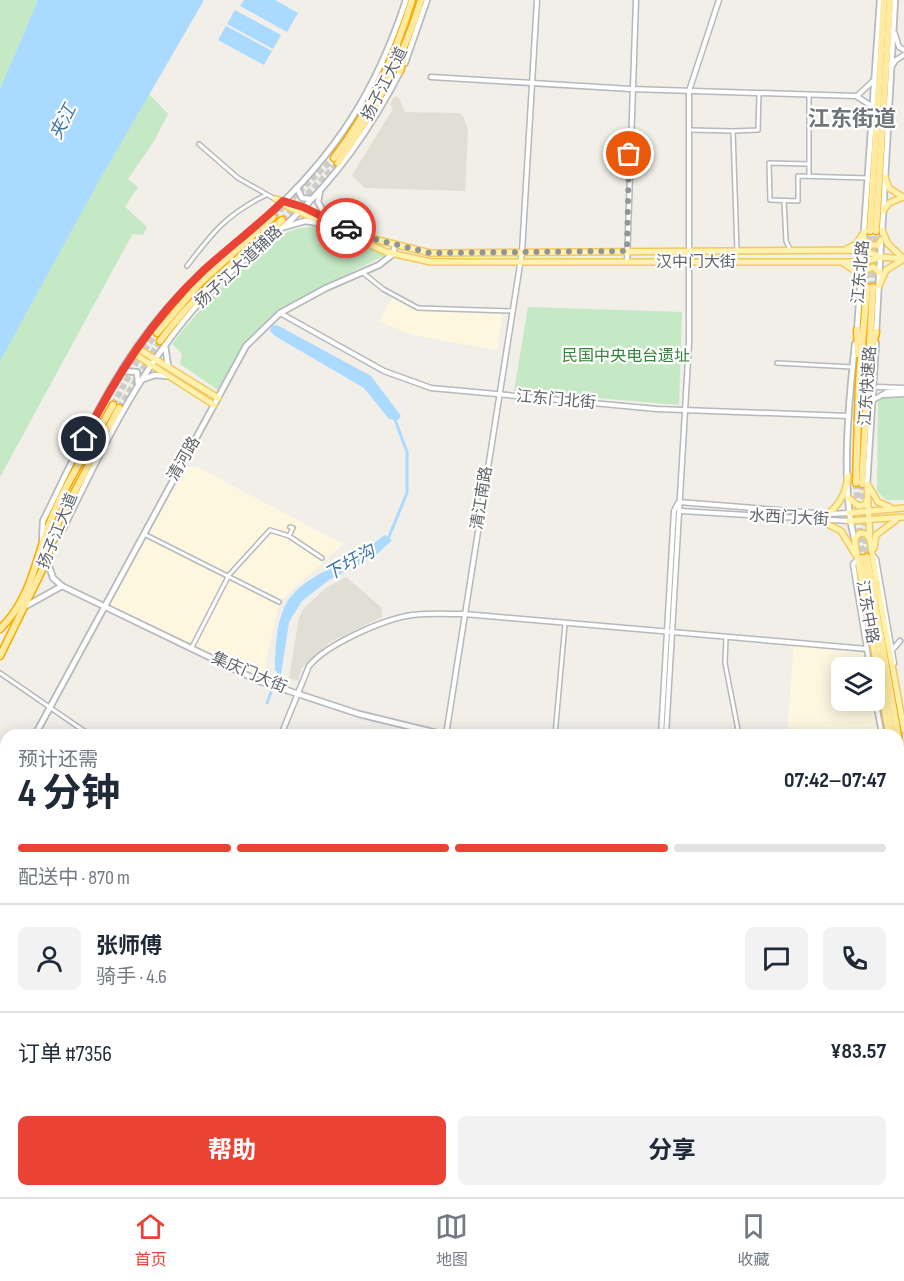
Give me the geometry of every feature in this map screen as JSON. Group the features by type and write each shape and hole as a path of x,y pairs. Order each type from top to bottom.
{"highway":[{"name":"扬子江大道","path":"412,0 392,54 363,116 336,160 380,100 409,35 421,0"},
{"path":"873,231 886,16 882,0"},
{"path":"886,16 893,0"},
{"path":"400,71 409,35"},
{"path":"381,69 392,54"},
{"path":"879,146 885,177"},
{"path":"869,178 879,146"},
{"path":"157,333 273,217"},
{"path":"163,342 202,286 282,224"},
{"name":"江东快速路","path":"862,484 869,366 870,287"},
{"name":"江东快速路","path":"862,484 859,381 870,287"},
{"path":"857,330 859,381"},
{"path":"869,366 876,332"},
{"name":"扬子江大道","path":"0,656 47,560 57,525 116,406 51,521 17,612 1,628"},
{"path":"865,558 889,729"},
{"path":"873,610 877,583"},
{"path":"862,587 873,610 897,729"}],"main road":[{"name":"扬子江大道辅路","path":"42,547 43,520 133,353 171,304 213,262 297,188 332,150 381,69 406,0"},
{"name":"扬子江大道辅路","path":"54,540 68,518 94,463 163,342 228,274 282,224 301,210 340,169 360,141 400,71 427,0"},
{"name":"江东北路","path":"855,543 849,521 849,416 857,330 870,287 880,273 881,240 873,231 869,178 882,0"},
{"name":"江东北路","path":"862,484 873,400 876,332 870,287 862,272 863,250 864,239 873,231 883,211 894,31 893,0"},
{"path":"885,177 889,188 903,197"},
{"path":"297,188 302,198 311,199"},
{"path":"320,190 318,202 322,213 329,220"},
{"path":"883,211 889,203 903,197"},
{"name":"汉中门大街","path":"280,201 366,237 430,253 863,250 881,257 904,259"},
{"name":"汉中门大街","path":"301,210 320,223 393,254 431,262 863,262 881,257"},
{"path":"282,224 305,221 320,223"},
{"path":"873,231 904,259 886,270 870,287 855,271 840,262 840,251 856,244 873,231"},
{"path":"864,239 870,245 878,245 881,240"},
{"path":"393,254 395,245"},
{"name":"清河路","path":"38,729 246,346 280,314 393,254"},
{"path":"202,286 213,262"},
{"path":"862,272 873,267 880,273"},
{"path":"202,286 228,274"},
{"path":"163,342 166,363 171,371"},
{"path":"137,348 218,398"},
{"path":"133,353 214,405"},
{"path":"122,371 137,372 139,382 156,375 167,376"},
{"path":"828,513 836,507 846,491 848,476"},
{"path":"862,484 878,502 895,508"},
{"name":"江东中路","path":"862,484 868,497 870,540 865,558 862,587 889,729"},
{"path":"68,518 77,486"},
{"path":"849,498 858,506 865,505 868,497"},
{"name":"水西门大街","path":"849,513 904,508"},
{"path":"819,520 841,531 865,558 876,535 902,517"},
{"name":"水西门大街","path":"849,521 902,517"},
{"path":"855,543 855,538 860,533 866,534 870,540"},
{"name":"江东中路","path":"855,543 877,583 904,729"},
{"path":"26,606 62,586 53,578 47,560"},
{"name":"集庆门大街","path":"62,586 268,684 359,714 419,729"}],"street":[{"name":"清江南路","path":"447,729 521,262 534,84 537,0"},
{"path":"627,262 631,89 636,0"},
{"path":"666,729 674,633 685,410 690,262 689,91 719,0"},
{"path":"892,67 904,53 899,47 894,31"},
{"path":"430,77 631,89 856,96 870,105 873,112"},
{"path":"856,96 866,90 875,77"},
{"path":"689,130 758,130 759,93"},
{"path":"809,94 809,176"},
{"path":"733,131 737,251"},
{"path":"199,144 238,178 280,201"},
{"path":"809,164 769,163 770,200 798,201 798,176 869,178"},
{"path":"187,266 223,221 236,210 266,195"},
{"path":"784,201 786,241 791,251"},
{"path":"362,272 383,289 418,308 513,310"},
{"name":"江东门北街","path":"280,314 384,371 431,388 685,410 849,416"},
{"path":"777,363 852,367"},
{"path":"874,380 878,387 887,392"},
{"path":"878,387 904,391"},
{"path":"873,400 887,392 904,391"},
{"path":"880,395 904,391"},
{"path":"661,729 675,512 679,502"},
{"name":"水西门大街","path":"679,502 849,513"},
{"name":"水西门大街","path":"675,512 849,521"},
{"path":"289,536 293,528 290,527"},
{"path":"191,649 229,575 270,530 289,536 322,558"},
{"path":"143,533 279,602"},
{"name":"江东中路","path":"868,657 853,564 865,558 876,559 904,717"},
{"path":"669,605 672,607 675,605"},
{"path":"283,729 309,666 316,657 364,631 411,615 464,614 867,649"},
{"path":"556,729 565,624"},
{"path":"889,635 902,640 892,651"},
{"path":"726,638 725,663 738,729"},
{"path":"0,673 81,729"},
{"path":"877,711 881,729"}],"shaded area":[{"path":"395,96 399,98 405,112 460,113 463,116 468,130 465,191 365,188 352,175 393,109 390,104"},
{"path":"393,297 421,311 502,314 497,350 412,335 379,321"},
{"path":"179,467 197,467 343,544 279,602 265,667 259,681 104,606"},
{"path":"346,577 382,608 382,617 330,642 302,668 298,681 289,678 299,617 305,607 326,588"},
{"path":"794,643 873,649 874,657 831,657 831,711 885,711 888,729 787,729"}],"green space":[{"path":"0,0 38,0 0,89"},
{"path":"148,93 168,114 154,141 128,179 138,187 125,207 147,227 143,235 133,234 127,244 0,477 0,343"},
{"path":"315,226 385,255 279,309 246,346 221,392 180,364 182,354 172,344 225,283 272,242 288,232"},
{"name":"民国中央电台遗址","path":"528,307 682,312 679,405 514,391"},
{"path":"904,396 904,500 886,500 877,491 878,398"}],"water":[{"name":"夹江","path":"38,0 204,0 95,188 0,361 0,89"},
{"path":"244,0 275,0 298,13 287,32 240,6"},
{"path":"235,10 281,35 273,49 227,24"},
{"path":"226,26 272,51 264,65 218,40"},
{"path":"277,325 371,376 401,416 398,420 389,419 364,388 275,336 270,331 272,326"},
{"path":"385,535 392,540 375,556 329,580 302,601 289,622 281,675 275,670 276,644 284,608 292,595 318,575 366,550"}],"waterway":[{"name":"下圩沟","path":"388,539 407,493 407,452 394,417"},
{"name":"下圩沟","path":"267,703 279,671"}],"tunnel":[{"path":"273,217 334,158"},
{"path":"282,220 338,163"},
{"path":"867,287 870,231"},
{"path":"873,287 876,231"},
{"path":"113,405 139,357 157,333"},
{"path":"119,408 160,341"},
{"path":"856,483 862,558"},
{"path":"862,484 867,557"}],"way so far":[{"path":"346,228 366,237 430,253 627,251 629,154"}],"district":[{"name":"江东街道","path":"852,119"}],"route":[{"path":"84,439 122,371 143,339 171,304 202,272 283,201 303,207 346,228"}]}
